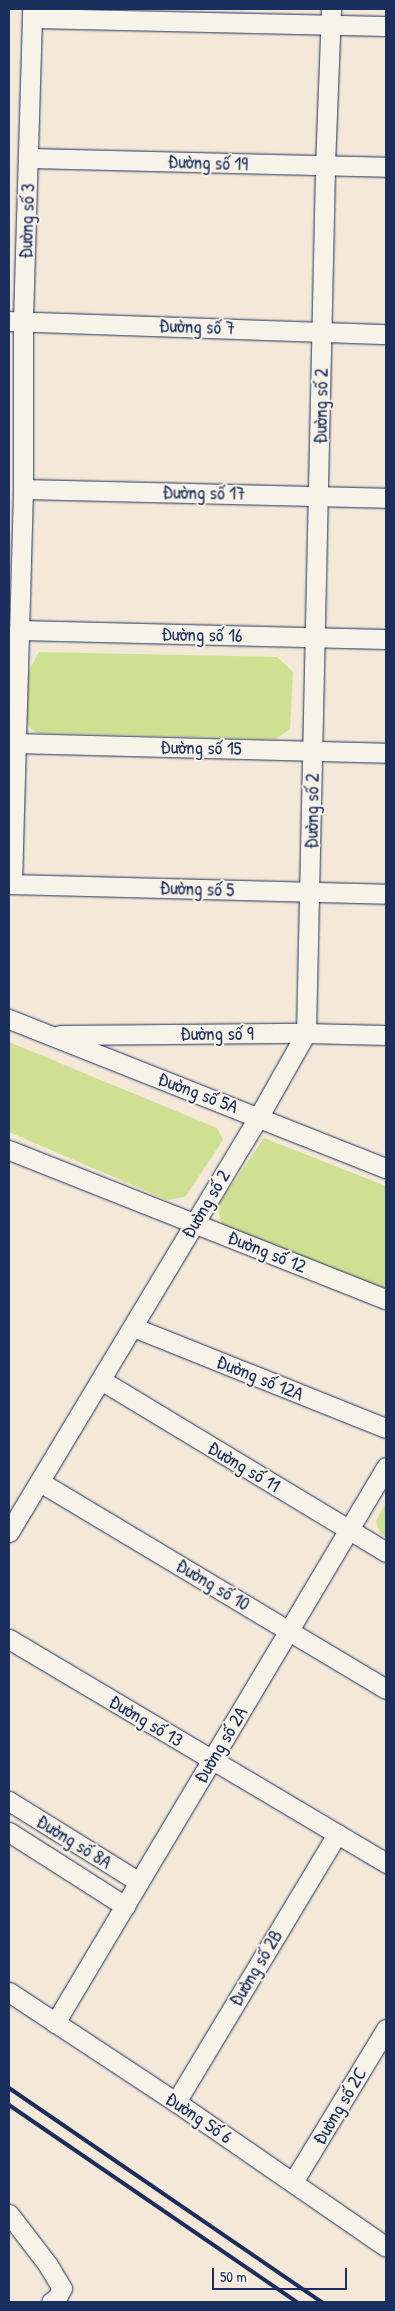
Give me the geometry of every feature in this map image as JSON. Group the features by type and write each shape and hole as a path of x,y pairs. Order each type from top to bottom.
{"street":[{"path":"32,13 331,17 386,26"},
{"name":"Đường số 3","path":"10,884 16,743 22,488 16,320 29,158 32,13"},
{"name":"Đường số 2","path":"9,1532 259,1116 306,1033 314,751 314,637 323,332 325,166 331,17"},
{"name":"Đường số 19","path":"29,158 386,167"},
{"name":"Đường số 7","path":"16,320 386,334"},
{"name":"Đường số 17","path":"22,488 386,498"},
{"name":"Đường số 16","path":"19,630 386,639"},
{"name":"Đường số 15","path":"16,743 386,753"},
{"name":"Đường số 5","path":"10,884 386,894"},
{"name":"Đường số 5A","path":"9,1019 259,1116 386,1168"},
{"name":"Đường số 9","path":"49,1035 306,1033 386,1035"},
{"name":"Đường số 12","path":"9,1150 386,1299"},
{"name":"Đường số 12A","path":"133,1327 386,1428"},
{"name":"Đường số 11","path":"101,1380 386,1552"},
{"name":"Đường số 2A","path":"55,2023 386,1467"},
{"name":"Đường số 10","path":"40,1482 386,1689"},
{"name":"Đường số 13","path":"9,1639 386,1863"},
{"name":"Đường số 8A","path":"9,1801 139,1882"},
{"name":"Đường số 8A","path":"9,1832 125,1906"},
{"name":"Đường số 2B","path":"176,2102 337,1834"},
{"name":"Đường Số 6","path":"9,1992 176,2102 386,2248"},
{"name":"Đường số 2C","path":"293,2182 386,2029"},
{"path":"9,2214 48,2265 62,2288 57,2298 52,2302"}],"green space":[{"path":"39,652 277,657 293,672 290,729 276,739 38,733 31,729 27,721 28,672"},
{"path":"9,1042 217,1128 223,1140 185,1197 167,1200 9,1132"},
{"path":"264,1138 386,1186 386,1289 222,1225 217,1206"},
{"path":"386,1502 386,1537 380,1533 376,1521"}],"railway":[{"path":"9,2088 322,2302"},
{"path":"9,2105 297,2302"}]}
